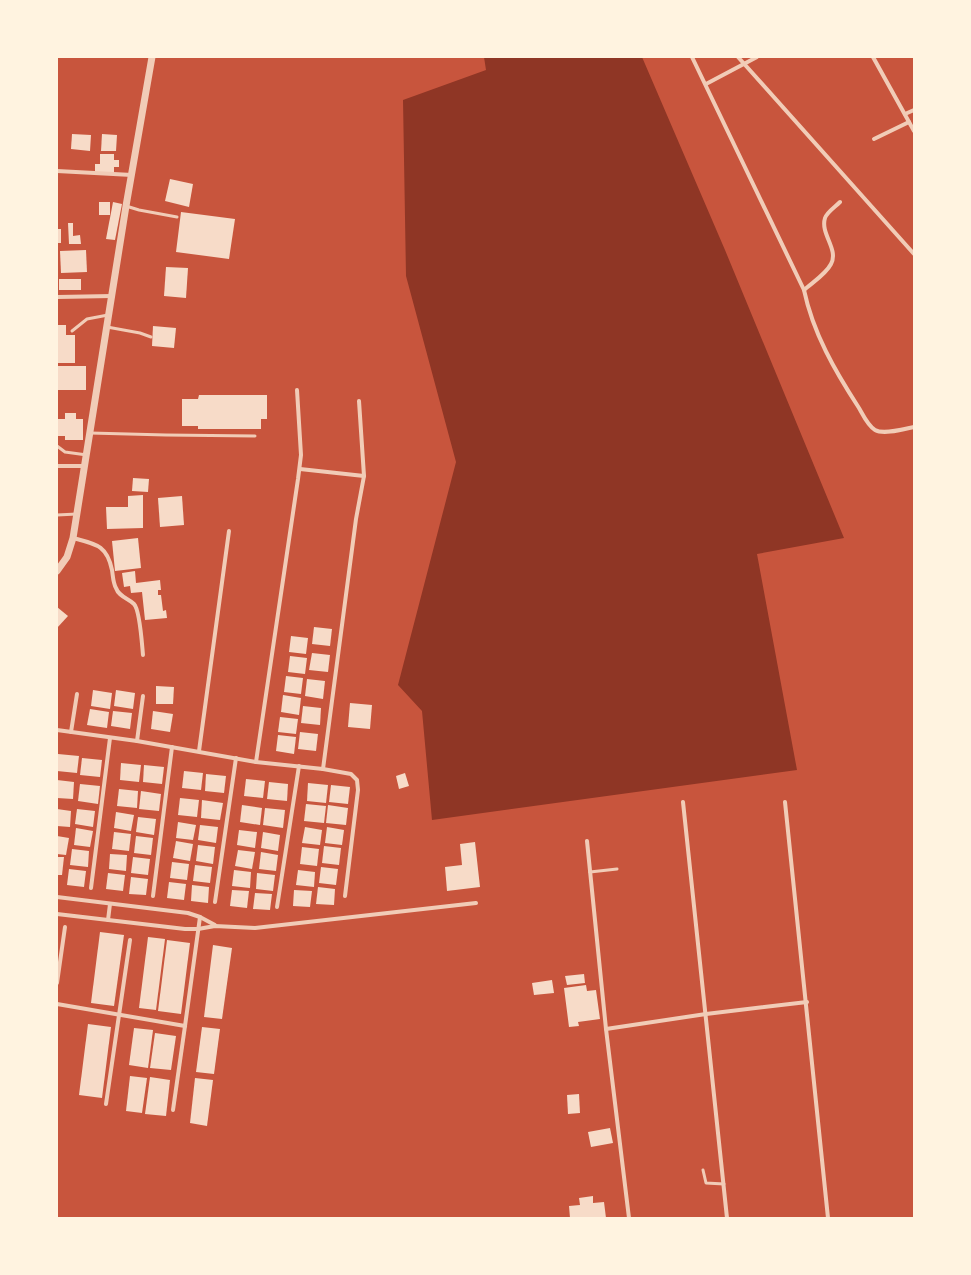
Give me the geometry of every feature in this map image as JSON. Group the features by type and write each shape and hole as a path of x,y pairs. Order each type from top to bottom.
{"street":[{"path":"57,571 67,557 73,538 110,315 126,206 152,57"},
{"path":"692,57 804,290 808,308 832,364 870,425 875,430 882,432 914,427"},
{"path":"738,57 914,254"},
{"path":"706,84 757,57"},
{"path":"873,57 914,131"},
{"path":"905,114 914,110"},
{"path":"874,139 909,122"},
{"path":"57,171 132,175"},
{"path":"804,290 828,268 832,262 833,255 824,228 824,219 840,202"},
{"path":"57,297 112,296"},
{"path":"256,762 300,469 301,455 297,390"},
{"path":"323,769 355,526 364,476 360,402"},
{"path":"57,466 85,466"},
{"path":"300,469 364,476"},
{"path":"199,751 229,531"},
{"path":"73,538 92,543 104,550 109,558 116,590 124,598 134,604 138,611 143,655"},
{"path":"71,732 77,694"},
{"path":"137,741 143,696"},
{"path":"57,730 137,741 256,762 323,769 351,774 357,780 358,790 345,896"},
{"path":"91,888 110,738"},
{"path":"153,896 172,747"},
{"path":"215,902 236,758"},
{"path":"277,907 299,766"},
{"path":"683,802 727,1218"},
{"path":"785,802 807,1002 828,1218"},
{"path":"587,841 606,1028 629,1218"},
{"path":"57,897 188,913 200,917 215,926"},
{"path":"57,914 185,929 198,929 215,926 255,928 476,903"},
{"path":"108,920 110,904"},
{"path":"173,1110 200,917"},
{"path":"57,983 65,927"},
{"path":"106,1104 130,940"},
{"path":"606,1028 807,1002"},
{"path":"57,1004 185,1026"}],"lane":[{"path":"126,206 177,217"},
{"path":"72,331 87,319 97,316 110,315"},
{"path":"107,327 140,333 151,337"},
{"path":"90,433 166,436 255,436"},
{"path":"57,446 65,452 87,455"},
{"path":"57,515 77,514"},
{"path":"590,872 617,869"},
{"path":"703,1170 706,1183 724,1184"}],"shaded area":[{"path":"484,57 642,57 725,250 844,538 757,554 797,770 432,820 422,711 398,685 456,462 406,276 403,100 486,70"}],"building":[{"path":"72,134 91,135 90,151 71,149"},
{"path":"102,134 117,135 116,151 101,151"},
{"path":"100,154 114,154 114,160 119,160 119,167 114,167 114,172 95,173 95,164 100,164"},
{"path":"170,179 193,184 189,207 165,201"},
{"path":"99,202 110,202 110,215 99,215"},
{"path":"113,202 122,204 115,240 106,239"},
{"path":"181,212 235,219 229,259 176,252"},
{"path":"68,223 73,223 73,236 80,235 81,244 69,244"},
{"path":"57,229 61,229 61,243 57,243"},
{"path":"86,250 87,272 61,273 60,251"},
{"path":"166,267 188,268 186,298 164,296"},
{"path":"59,279 81,279 81,290 59,290"},
{"path":"57,325 66,325 66,335 75,335 75,363 57,363"},
{"path":"153,326 176,328 174,348 152,346"},
{"path":"57,366 86,366 86,390 57,390"},
{"path":"199,395 267,395 267,419 261,419 261,429 198,429 198,426 182,426 182,399 198,399"},
{"path":"65,413 76,413 76,419 83,419 83,440 65,440 65,436 57,436 57,419 65,419"},
{"path":"133,478 149,479 148,492 132,491"},
{"path":"143,495 143,528 107,529 106,507 128,507 128,496"},
{"path":"182,496 184,525 160,527 158,498"},
{"path":"138,538 141,568 115,571 112,541"},
{"path":"135,571 136,583 160,580 161,590 158,590 158,595 161,595 163,611 166,610 167,618 145,620 142,592 131,593 130,586 124,587 122,573"},
{"path":"57,607 68,616 57,628"},
{"path":"314,627 332,629 330,646 312,644"},
{"path":"291,636 308,638 306,654 289,652"},
{"path":"312,653 330,655 328,672 309,670"},
{"path":"290,656 307,658 305,674 288,672"},
{"path":"286,676 303,678 301,694 284,692"},
{"path":"307,679 325,681 323,699 305,696"},
{"path":"156,686 174,687 173,704 156,704"},
{"path":"93,690 112,693 110,709 91,706"},
{"path":"116,690 135,693 133,709 114,706"},
{"path":"283,695 301,698 299,715 281,712"},
{"path":"350,703 372,705 370,729 348,727"},
{"path":"303,706 321,708 320,725 301,723"},
{"path":"90,709 109,712 107,728 87,725"},
{"path":"113,711 132,713 130,729 111,726"},
{"path":"153,711 173,714 170,732 151,729"},
{"path":"280,717 298,719 296,734 278,732"},
{"path":"300,732 318,734 316,751 298,749"},
{"path":"278,735 296,737 294,754 276,751"},
{"path":"58,754 79,756 77,773 57,771"},
{"path":"82,758 102,760 100,777 80,775"},
{"path":"121,763 141,765 139,782 120,780"},
{"path":"144,765 164,767 162,784 143,782"},
{"path":"184,771 203,773 201,790 182,788"},
{"path":"405,773 409,786 399,789 396,776"},
{"path":"206,774 226,776 224,793 205,791"},
{"path":"246,779 265,781 263,798 244,796"},
{"path":"57,780 74,782 73,799 57,798"},
{"path":"269,782 288,784 287,801 267,799"},
{"path":"308,783 328,785 326,803 307,801"},
{"path":"80,784 100,786 98,804 78,801"},
{"path":"331,785 350,787 348,804 329,802"},
{"path":"119,789 138,791 137,808 117,806"},
{"path":"141,791 161,794 159,811 139,809"},
{"path":"180,798 199,800 197,817 178,815"},
{"path":"202,800 223,803 220,820 201,818"},
{"path":"306,804 326,806 324,823 304,821"},
{"path":"242,805 262,808 260,825 240,822"},
{"path":"328,805 348,808 346,825 326,823"},
{"path":"265,808 285,810 283,828 263,825"},
{"path":"57,809 71,811 70,827 57,826"},
{"path":"77,809 95,811 93,827 75,824"},
{"path":"116,812 134,815 131,831 114,828"},
{"path":"138,817 156,819 154,835 136,832"},
{"path":"178,822 196,825 193,840 176,838"},
{"path":"200,825 218,827 216,843 198,840"},
{"path":"305,827 322,830 320,845 302,843"},
{"path":"327,827 344,830 342,845 325,843"},
{"path":"76,828 93,831 90,847 74,845"},
{"path":"239,830 257,832 255,848 237,845"},
{"path":"114,832 131,834 129,851 112,849"},
{"path":"263,832 280,835 278,851 261,848"},
{"path":"57,836 69,838 66,855 57,854"},
{"path":"136,836 153,838 151,855 134,853"},
{"path":"176,841 193,844 190,861 173,858"},
{"path":"475,842 480,887 447,891 445,867 462,865 460,844"},
{"path":"198,845 215,847 213,864 196,861"},
{"path":"324,846 341,848 339,865 322,863"},
{"path":"302,847 319,849 317,866 300,864"},
{"path":"72,849 89,851 88,867 70,865"},
{"path":"238,850 255,852 252,869 235,866"},
{"path":"261,852 278,855 276,871 259,869"},
{"path":"110,854 127,855 126,871 109,869"},
{"path":"57,857 64,857 62,875 57,875"},
{"path":"133,857 150,859 148,875 131,873"},
{"path":"172,862 189,864 187,880 170,878"},
{"path":"195,865 212,867 210,883 193,881"},
{"path":"321,867 338,869 336,885 319,883"},
{"path":"69,869 86,871 84,887 67,885"},
{"path":"234,870 251,872 250,888 232,886"},
{"path":"298,870 315,872 314,887 296,885"},
{"path":"108,873 125,875 123,891 106,889"},
{"path":"257,873 275,875 273,891 256,889"},
{"path":"131,877 148,879 146,895 129,894"},
{"path":"169,882 186,884 184,900 167,898"},
{"path":"192,885 209,887 208,903 191,901"},
{"path":"318,887 335,889 334,905 316,904"},
{"path":"232,890 249,891 247,908 230,906"},
{"path":"294,890 312,891 310,907 293,906"},
{"path":"255,893 272,894 270,910 253,909"},
{"path":"100,932 124,935 114,1006 91,1003"},
{"path":"148,937 165,939 156,1010 139,1008"},
{"path":"167,940 190,943 181,1014 158,1011"},
{"path":"213,945 232,948 222,1019 204,1017"},
{"path":"584,974 585,983 567,985 565,976"},
{"path":"552,980 554,993 534,995 532,983"},
{"path":"586,985 587,991 596,990 600,1019 578,1022 579,1026 569,1027 564,988"},
{"path":"88,1024 111,1027 102,1098 79,1095"},
{"path":"202,1027 220,1029 214,1074 196,1072"},
{"path":"134,1028 153,1030 148,1068 129,1065"},
{"path":"155,1033 176,1036 171,1070 150,1068"},
{"path":"130,1076 147,1078 142,1113 126,1111"},
{"path":"150,1077 170,1080 166,1116 145,1114"},
{"path":"195,1078 213,1080 207,1126 190,1123"},
{"path":"579,1094 580,1113 568,1114 567,1095"},
{"path":"610,1128 613,1143 591,1147 588,1132"},
{"path":"593,1196 593,1203 604,1202 606,1218 570,1218 569,1206 580,1205 579,1198"}]}
